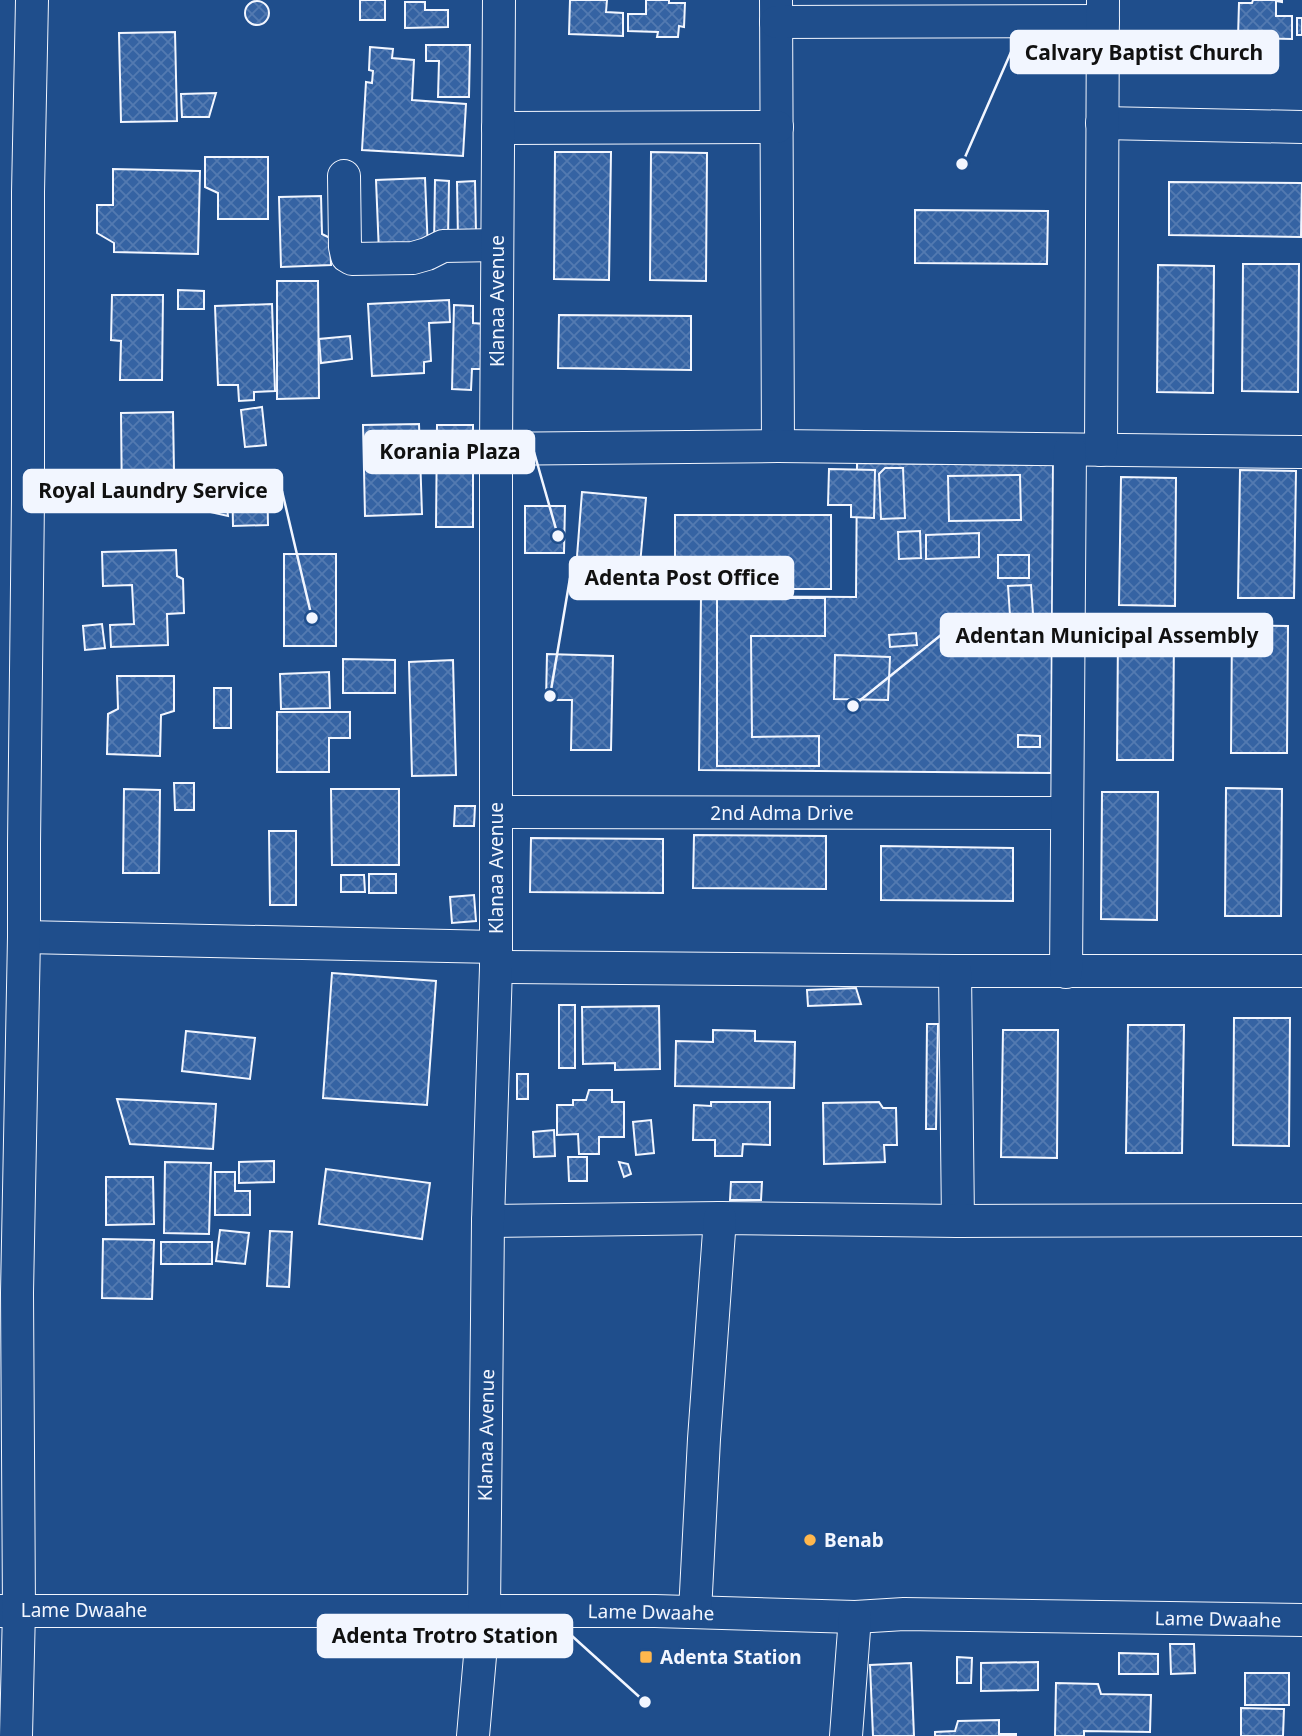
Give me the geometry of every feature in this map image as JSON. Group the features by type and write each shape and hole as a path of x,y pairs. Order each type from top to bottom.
{"street":[{"path":"16,1736 9,1610 8,1293 24,937 12,843 14,192 32,0"},
{"name":"Klanaa Avenue","path":"473,1736 484,1611 488,1221 496,957 499,0"},
{"path":"778,446 776,11 1103,10 1101,450"},
{"path":"1102,124 1302,127"},
{"path":"498,128 777,127"},
{"path":"344,176 345,247 347,256 352,259 413,258 453,244 497,245"},
{"path":"496,449 778,446 1302,452"},
{"path":"1066,972 1070,450"},
{"name":"2nd Adma Drive","path":"496,812 1068,813"},
{"path":"24,937 496,957 955,971 1302,971"},
{"path":"955,971 958,1221"},
{"path":"695,1612 720,1218"},
{"path":"488,1221 720,1218 958,1221 1302,1220"},
{"name":"Lame Dwaahe","path":"9,1610 695,1612 855,1618 904,1614 1302,1620"},
{"path":"846,1736 855,1618"}],"building":[{"path":"360,0 385,0 385,20 360,20"},
{"path":"570,0 607,0 606,12 623,13 623,36 569,34"},
{"path":"646,0 685,3 684,27 679,26 678,37 657,37 658,32 628,31 628,14 646,14"},
{"path":"1253,0 1282,0 1276,1 1276,16 1292,16 1292,39 1238,38 1239,3 1252,3"},
{"path":"257,1 266,4 269,13 266,22 257,25 248,22 245,13 248,4"},
{"path":"405,2 425,2 425,10 448,10 448,27 405,28"},
{"path":"1297,18 1302,18 1302,35 1297,35"},
{"path":"175,32 177,121 121,122 119,33"},
{"path":"426,45 470,45 469,97 438,97 439,61 426,61"},
{"path":"370,47 393,49 392,58 414,60 412,100 466,104 463,156 362,150 366,82 372,83 373,71 369,70"},
{"path":"216,93 209,117 182,117 181,94"},
{"path":"555,152 611,152 609,280 554,279"},
{"path":"651,152 707,153 706,281 650,280"},
{"path":"205,157 268,157 268,219 218,219 218,193 205,187"},
{"path":"113,169 200,171 198,254 114,252 114,243 97,233 97,205 113,205"},
{"path":"425,178 428,251 379,253 376,180"},
{"path":"435,180 449,181 448,238 434,245"},
{"path":"475,181 476,233 458,239 457,182"},
{"path":"1169,182 1302,183 1301,237 1169,235"},
{"path":"321,196 322,234 330,238 331,265 281,267 279,197"},
{"path":"915,210 1048,211 1047,264 915,263"},
{"path":"1243,264 1299,264 1298,392 1242,391"},
{"path":"1158,265 1214,266 1213,393 1157,392"},
{"path":"277,281 318,281 319,398 277,399"},
{"path":"178,290 204,291 204,309 178,309"},
{"path":"112,295 163,295 162,380 120,380 121,341 111,340"},
{"path":"449,300 450,322 429,323 431,361 424,362 424,373 372,376 368,304"},
{"path":"272,304 275,391 254,392 254,400 239,401 238,385 218,385 215,306"},
{"path":"454,305 473,306 473,323 485,324 483,369 472,369 471,390 452,389"},
{"path":"559,315 691,316 691,370 558,368"},
{"path":"350,336 352,359 321,363 319,339"},
{"path":"262,407 266,445 245,447 241,410"},
{"path":"173,412 174,471 204,471 205,508 122,509 121,413"},
{"path":"419,424 422,514 365,516 363,425"},
{"path":"437,425 473,425 473,527 436,527"},
{"path":"857,463 1053,465 1051,773 699,770 701,596 856,597"},
{"path":"885,468 903,468 905,518 881,519 879,474"},
{"path":"829,469 875,470 874,518 851,517 851,505 828,505"},
{"path":"1240,470 1296,471 1294,598 1238,598"},
{"path":"232,472 267,472 268,525 233,526"},
{"path":"1020,475 1021,520 949,521 948,476"},
{"path":"1121,477 1176,478 1175,606 1119,605"},
{"path":"224,483 228,516 210,512 207,485"},
{"path":"582,492 646,498 638,587 575,582"},
{"path":"525,506 565,506 564,553 525,553"},
{"path":"675,515 831,515 831,589 675,589"},
{"path":"920,531 921,558 899,559 898,532"},
{"path":"979,533 979,557 926,559 926,535"},
{"path":"176,550 177,576 183,579 184,613 167,614 168,645 111,647 110,625 134,624 132,585 103,586 102,552"},
{"path":"284,554 336,554 336,646 284,646"},
{"path":"998,555 1029,555 1029,578 998,578"},
{"path":"1031,585 1035,643 1012,645 1008,586"},
{"path":"717,598 825,598 825,636 751,636 752,737 819,736 819,766 717,766"},
{"path":"102,624 105,648 85,650 83,626"},
{"path":"1232,625 1288,626 1287,753 1231,753"},
{"path":"1118,632 1174,633 1173,760 1117,760"},
{"path":"916,633 917,645 890,647 889,635"},
{"path":"547,654 613,656 611,750 571,750 572,700 546,700"},
{"path":"835,655 890,657 888,700 834,699"},
{"path":"343,659 395,660 395,693 343,693"},
{"path":"453,660 456,775 412,776 409,662"},
{"path":"329,672 330,708 281,709 280,674"},
{"path":"117,676 174,676 174,711 161,715 160,756 107,754 108,714 118,709"},
{"path":"214,688 231,688 231,728 214,728"},
{"path":"277,712 350,712 350,738 329,738 329,772 277,772"},
{"path":"1018,735 1040,736 1040,747 1018,747"},
{"path":"174,783 194,783 194,810 175,810"},
{"path":"1226,788 1282,789 1281,916 1225,916"},
{"path":"124,789 160,790 159,873 123,873"},
{"path":"331,789 399,789 399,865 332,865"},
{"path":"1102,792 1158,792 1157,920 1101,919"},
{"path":"455,806 475,806 474,826 454,826"},
{"path":"269,831 296,831 296,905 270,905"},
{"path":"694,835 826,836 826,889 693,888"},
{"path":"531,838 663,839 663,893 530,892"},
{"path":"881,846 1013,848 1013,901 881,900"},
{"path":"369,874 396,874 396,893 369,893"},
{"path":"341,875 364,875 365,892 341,892"},
{"path":"474,895 476,921 452,923 450,897"},
{"path":"332,973 436,981 427,1105 323,1098"},
{"path":"856,988 861,1004 808,1006 807,990"},
{"path":"559,1005 575,1005 575,1068 559,1068"},
{"path":"659,1006 660,1069 615,1070 615,1063 583,1064 582,1007"},
{"path":"1234,1018 1290,1018 1289,1146 1233,1145"},
{"path":"927,1024 938,1024 936,1129 926,1129"},
{"path":"1128,1025 1184,1025 1182,1153 1126,1153"},
{"path":"713,1030 755,1031 755,1041 795,1042 794,1088 675,1086 676,1041 713,1042"},
{"path":"1003,1030 1058,1030 1057,1158 1001,1157"},
{"path":"186,1031 255,1038 250,1079 182,1071"},
{"path":"517,1074 528,1074 528,1099 517,1099"},
{"path":"589,1090 612,1090 612,1102 624,1102 624,1137 599,1137 599,1154 579,1154 578,1134 557,1135 557,1105 573,1105 573,1100 586,1100"},
{"path":"117,1099 216,1104 213,1149 130,1144"},
{"path":"711,1102 770,1102 770,1145 743,1144 742,1156 715,1156 715,1140 693,1140 694,1105 711,1106"},
{"path":"879,1102 883,1108 896,1108 897,1145 884,1145 885,1162 824,1164 823,1103"},
{"path":"651,1120 654,1153 636,1155 633,1122"},
{"path":"554,1130 555,1156 534,1157 533,1132"},
{"path":"568,1157 587,1157 587,1181 569,1181"},
{"path":"274,1161 274,1182 239,1183 239,1162"},
{"path":"165,1162 211,1163 209,1234 164,1233"},
{"path":"619,1162 628,1164 631,1174 624,1177"},
{"path":"326,1169 430,1183 422,1239 319,1224"},
{"path":"215,1172 235,1172 235,1191 250,1191 250,1215 215,1215"},
{"path":"106,1177 153,1177 154,1224 106,1225"},
{"path":"731,1182 762,1182 761,1200 730,1200"},
{"path":"220,1230 249,1233 245,1264 216,1261"},
{"path":"270,1231 292,1232 289,1287 267,1286"},
{"path":"103,1239 154,1240 152,1299 102,1298"},
{"path":"161,1242 212,1242 212,1264 161,1264"},
{"path":"1170,1644 1194,1644 1195,1673 1171,1674"},
{"path":"1119,1653 1158,1654 1158,1674 1119,1674"},
{"path":"957,1657 972,1658 971,1683 957,1683"},
{"path":"1038,1662 1038,1690 981,1691 981,1663"},
{"path":"911,1663 914,1736 873,1736 870,1665"},
{"path":"1245,1673 1289,1673 1289,1705 1245,1705"},
{"path":"1056,1683 1098,1684 1101,1694 1151,1695 1150,1732 1084,1731 1084,1736 1055,1736"},
{"path":"1241,1708 1284,1709 1283,1736 1241,1736"},
{"path":"999,1720 999,1734 1016,1736 935,1736 935,1732 955,1731 958,1721"}],"place":[{"name":"Calvary Baptist Church","path":"962,164"},
{"name":"Korania Plaza","path":"558,536"},
{"name":"Royal Laundry Service","path":"312,618"},
{"name":"Adenta Post Office","path":"550,696"},
{"name":"Adentan Municipal Assembly","path":"853,706"},
{"name":"Benab","path":"810,1540"},
{"name":"Adenta Station","path":"646,1657"},
{"name":"Adenta Trotro Station","path":"645,1702"}]}
